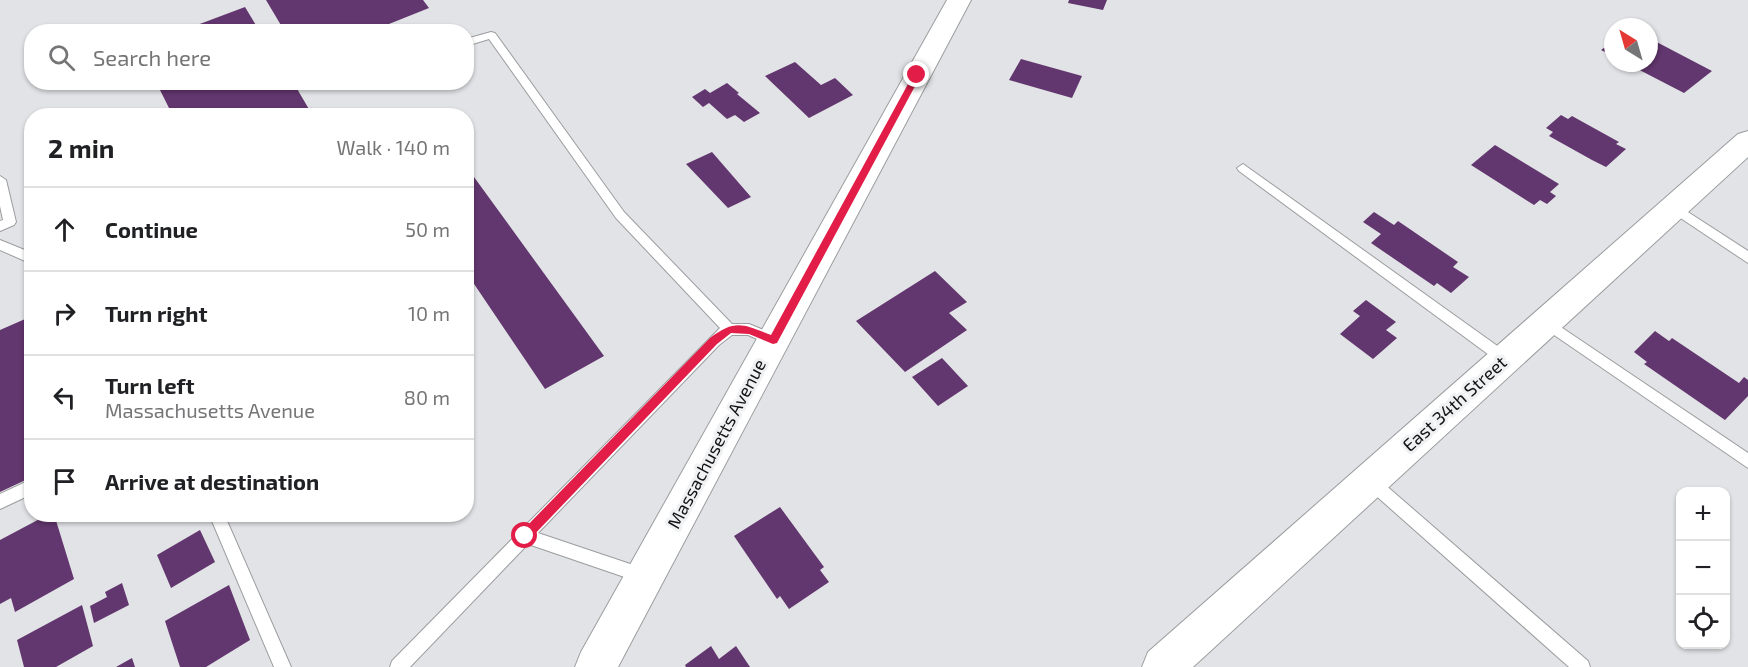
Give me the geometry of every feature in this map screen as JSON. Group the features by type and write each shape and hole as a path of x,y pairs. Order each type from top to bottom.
{"main road":[{"name":"Massachusetts Avenue","path":"596,667 959,0"},
{"name":"East 34th Street","path":"1163,667 1748,141"}],"lane":[{"path":"474,40 491,35 620,215 729,329"},
{"path":"1243,168 1505,359"},
{"path":"0,180 10,222 0,226"},
{"path":"1674,208 1748,258"},
{"path":"0,245 24,256"},
{"path":"1546,322 1748,461"},
{"path":"398,667 714,341 729,329 749,330 773,340"},
{"path":"1370,481 1582,667"},
{"path":"0,502 24,490"},
{"path":"220,522 283,667"},
{"path":"525,536 645,576"}],"building":[{"path":"266,0 423,0 429,8 389,24 280,24"},
{"path":"1069,0 1107,0 1103,10 1068,3"},
{"path":"245,7 255,24 200,24"},
{"path":"1658,43 1712,71 1684,93 1643,72 1658,72"},
{"path":"1021,59 1082,76 1072,98 1009,80"},
{"path":"795,62 821,85 835,78 853,95 809,118 765,76"},
{"path":"727,83 760,113 744,122 735,115 727,119 709,103 703,107 692,97 705,89 710,93"},
{"path":"160,90 298,90 308,108 169,108"},
{"path":"1561,115 1568,119 1572,116 1619,142 1616,144 1626,149 1606,167 1592,160 1549,136 1553,132 1546,128"},
{"path":"1495,145 1559,184 1550,192 1556,196 1547,204 1540,200 1534,205 1471,165"},
{"path":"712,152 751,197 728,208 686,164"},
{"path":"474,177 604,356 545,389 474,284"},
{"path":"1374,212 1394,225 1398,221 1458,262 1453,267 1469,277 1451,293 1437,283 1434,286 1371,243 1381,234 1363,222"},
{"path":"935,271 967,302 949,313 967,330 905,372 856,321"},
{"path":"1366,300 1396,322 1386,330 1397,338 1373,359 1340,334 1360,316 1353,311"},
{"path":"24,320 24,481 0,492 0,330"},
{"path":"1655,331 1669,341 1672,338 1739,383 1744,377 1748,380 1748,396 1725,420 1644,364 1647,362 1634,352"},
{"path":"942,358 968,386 938,406 912,377"},
{"path":"780,507 824,567 820,570 829,582 789,609 780,596 777,599 734,536"},
{"path":"34,522 56,522 74,579 15,612 11,598 0,604 0,540"},
{"path":"200,530 215,562 171,588 157,555"},
{"path":"122,583 129,605 94,623 90,606 107,597 105,592"},
{"path":"229,585 250,640 206,667 180,667 165,621"},
{"path":"82,605 93,646 56,667 24,667 17,640"},
{"path":"711,646 719,659 736,646 750,667 686,667 685,665"},
{"path":"132,658 135,667 116,667"}],"route":[{"path":"525,536 714,341 729,329 749,330 773,340 917,75"}]}
